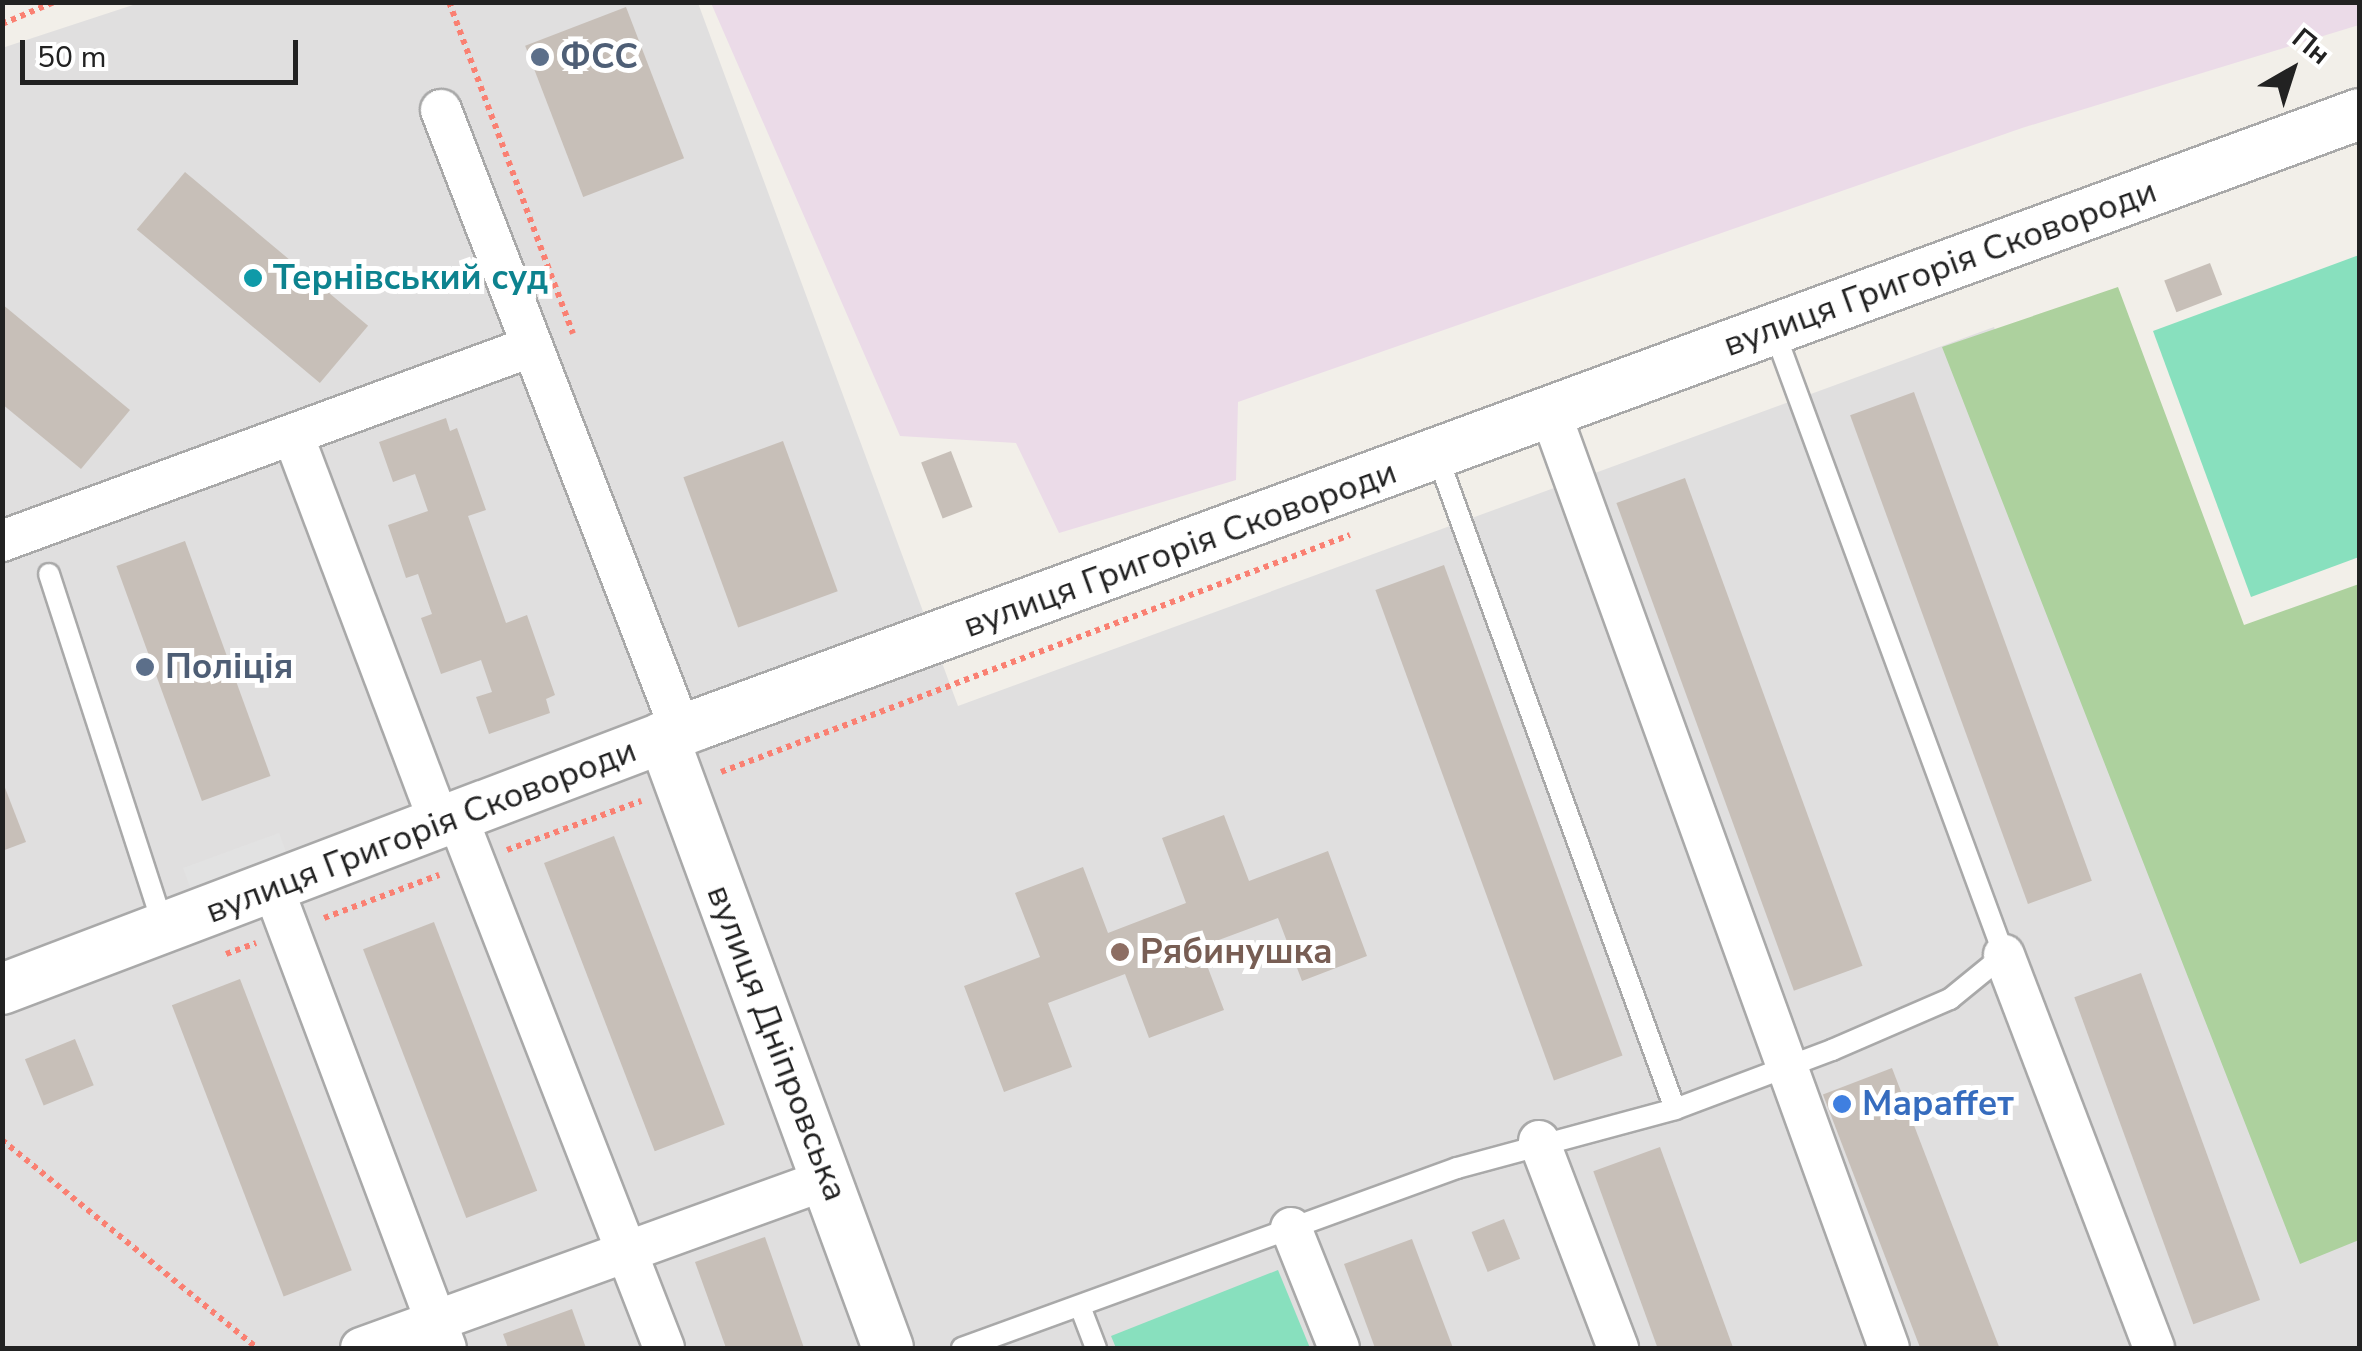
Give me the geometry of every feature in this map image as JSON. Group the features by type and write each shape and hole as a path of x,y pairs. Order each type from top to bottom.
{"street":[{"path":"441,110 672,734"},
{"name":"вулиця Григорія Сковороди","path":"2,989 164,928 281,910 672,734 2360,114"},
{"path":"2,541 530,347"},
{"path":"1550,412 1889,1348"},
{"path":"294,436 664,1348"},
{"name":"вулиця Дніпровська","path":"672,734 888,1348"},
{"path":"281,910 441,1336"},
{"path":"2004,955 2154,1348"},
{"path":"1538,1141 1618,1348"},
{"path":"361,1348 441,1336 626,1254 829,1179"},
{"path":"1291,1228 1339,1348"}],"lane":[{"path":"962,1348 1081,1309 1291,1228 1538,1141 1675,1109 1950,999 2004,955 1773,328"},
{"path":"1437,456 1675,1109"},
{"path":"49,574 164,928"},
{"path":"1081,1309 1096,1348"}],"path":[{"path":"2,24 54,2"},
{"path":"218,958 281,910 457,834 661,794"},
{"path":"2,1140 257,1348"}],"shaded area":[{"path":"2359,2 2359,25 2022,128 1238,402 1236,480 1059,533 1016,443 900,436 711,3"},
{"path":"139,3 698,3 958,706 1994,327 2332,1244 2359,1235 2359,1348 3,1348 2,48"},
{"path":"279,833 288,858 192,893 183,868"}],"green space":[{"path":"2359,255 2359,557 2251,597 2153,331"},
{"path":"2118,287 2244,625 2359,584 2359,1240 2300,1264 1942,347"},
{"path":"1278,1270 1310,1348 1116,1348 1111,1336"}],"building":[{"path":"626,7 684,158 583,197 525,46"},
{"name":"Тернівський суд","path":"185,172 368,326 320,383 137,229"},
{"path":"2210,263 2222,295 2176,312 2164,281"},
{"path":"2,304 130,410 81,469 2,404"},
{"path":"1914,392 2092,881 2028,904 1850,415"},
{"path":"446,418 450,431 457,428 486,510 468,516 506,623 527,615 555,695 546,699 550,713 489,734 476,697 492,692 481,660 441,674 421,618 432,614 418,574 406,578 388,525 428,511 415,474 393,482 379,442"},
{"path":"783,441 838,591 738,628 683,477"},
{"path":"951,451 973,507 943,518 921,462"},
{"path":"1685,478 1863,966 1794,991 1616,503"},
{"path":"185,541 271,776 202,801 116,566"},
{"path":"1444,565 1623,1056 1554,1080 1375,590"},
{"path":"2,780 26,842 2,851"},
{"name":"Рябинушка","path":"1224,815 1249,881 1328,851 1367,956 1302,981 1278,918 1200,947 1224,1010 1149,1038 1125,974 1048,1003 1072,1067 1004,1092 964,986 1040,957 1015,893 1083,867 1108,933 1186,903 1162,838"},
{"path":"614,836 725,1124 655,1151 544,863"},
{"path":"434,922 537,1191 466,1218 363,949"},
{"path":"2141,973 2260,1300 2193,1324 2074,997"},
{"path":"240,979 352,1270 284,1296 172,1005"},
{"path":"75,1039 94,1085 44,1106 25,1059"},
{"path":"1892,1068 1999,1348 1920,1348 1823,1095"},
{"path":"1660,1147 1733,1348 1658,1348 1593,1171"},
{"path":"1504,1219 1520,1259 1488,1272 1472,1232"},
{"path":"765,1237 804,1348 726,1348 695,1262"},
{"path":"1412,1239 1453,1348 1375,1348 1344,1264"},
{"path":"572,1309 586,1348 508,1348 503,1334"}],"place":[{"name":"ФСС","path":"540,57"},
{"name":"Тернівський суд","path":"253,278"},
{"name":"Поліція","path":"145,667"},
{"name":"Рябинушка","path":"1120,952"},
{"name":"Мараffет","path":"1842,1104"}]}
